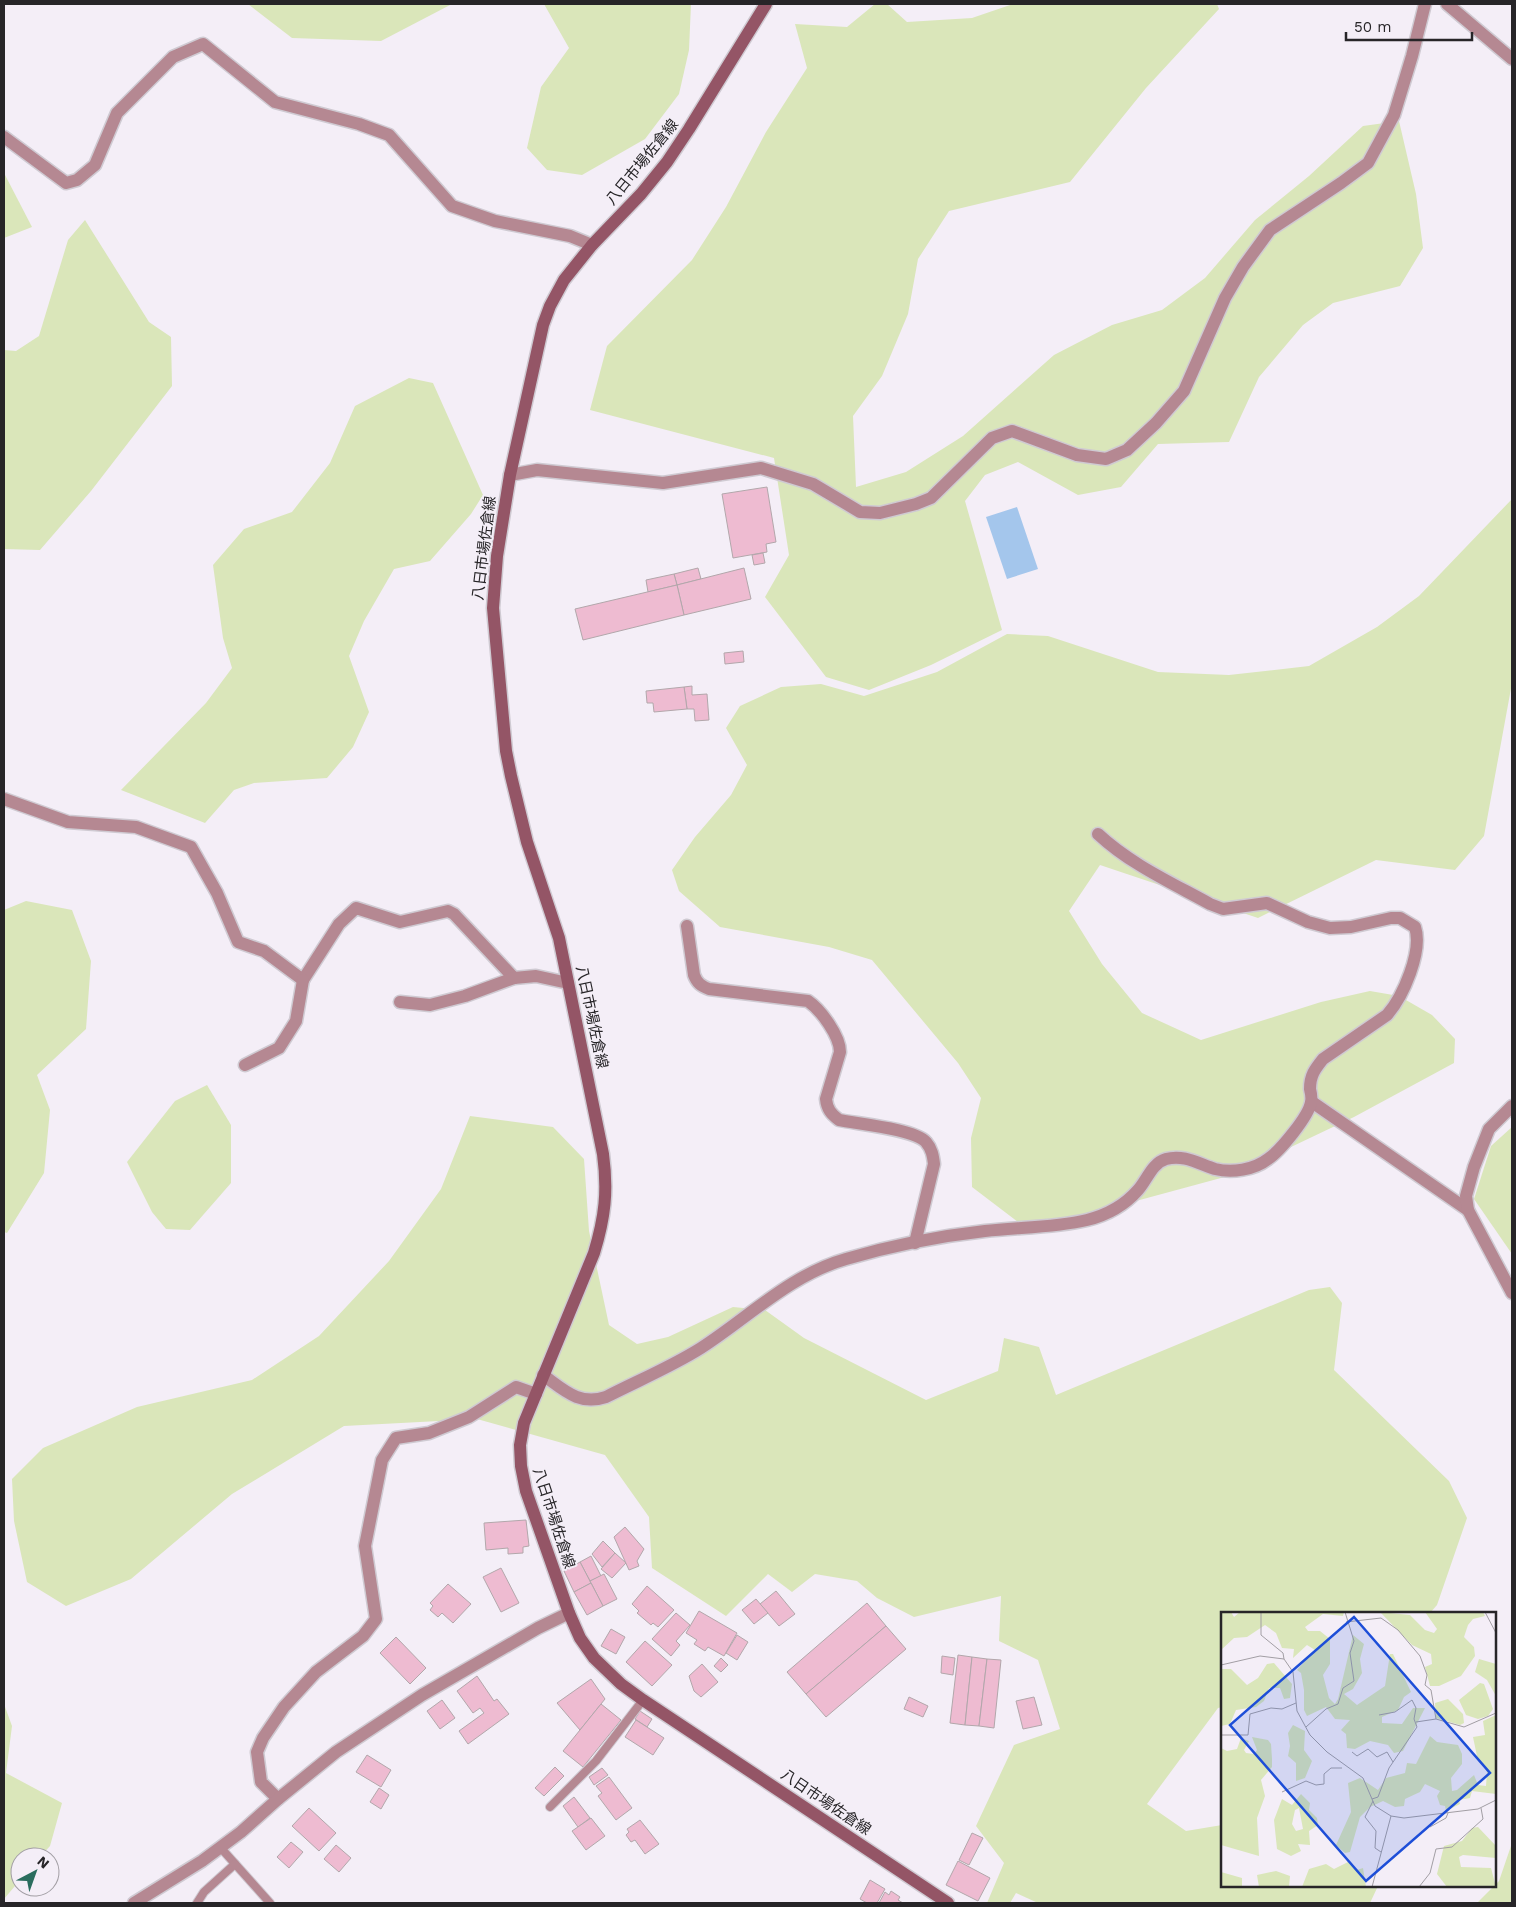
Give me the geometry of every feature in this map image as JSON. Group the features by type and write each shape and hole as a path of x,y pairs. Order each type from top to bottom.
{"main road":[{"name":"八日市場佐倉線","path":"766,4 667,162 641,194 592,245 564,280 550,306 543,325 510,475 497,556 493,608 506,751 527,842 559,938 603,1154 607,1190 606,1208 594,1253 524,1423 520,1445 520,1466 526,1491 569,1613 580,1638 594,1658 621,1684 643,1700 948,1903"}],"street":[{"path":"510,475 537,470 663,483 761,468 813,484 860,512 880,513 916,504 931,498 992,438 1012,431 1077,455 1106,459 1127,450 1156,424 1184,391 1225,298 1243,267 1270,230 1368,163 1394,115 1425,4"},
{"path":"1446,4 1512,59"},
{"path":"4,137 66,183 77,180 95,165 117,113 173,57 203,44 275,102 359,124 389,135 452,206 496,221 570,236 592,245"},
{"path":"4,799 68,822 136,827 191,847 216,893 238,942 264,951 303,980"},
{"path":"543,1375 571,1396 582,1400 595,1401 700,1348 781,1290 818,1270 846,1259 915,1243 985,1231 1028,1228 1087,1220 1116,1210 1138,1190 1154,1168 1166,1159 1185,1158 1216,1169 1232,1171 1249,1168 1267,1160 1283,1146 1300,1123 1312,1102 1311,1076 1319,1063 1387,1015 1395,1006 1406,983 1416,949 1418,935 1415,927 1400,918 1391,918 1351,927 1330,928 1308,922 1267,903 1224,909 1210,904 1131,861 1098,834"},
{"path":"244,1065 279,1048 296,1021 303,980 339,924 356,908 400,922 448,911 454,914 514,978"},
{"path":"687,926 694,976 701,986 709,989 808,1001 815,1006 840,1044 840,1052 826,1099 827,1107 832,1114 839,1120 912,1133 928,1144 933,1154 934,1164 915,1243"},
{"path":"400,1002 430,1005 466,996 514,978 536,976 568,983"},
{"path":"1312,1102 1468,1210"},
{"path":"1512,1106 1489,1129 1474,1167 1466,1196 1468,1210 1512,1292"},
{"path":"278,1799 260,1782 257,1752 263,1738 284,1707 316,1672 363,1636 376,1618 365,1546 382,1460 396,1438 429,1433 469,1417 516,1387 536,1394"},
{"path":"134,1903 194,1866 241,1832 336,1752 422,1695 538,1628 569,1613"}],"lane":[{"path":"550,1807 596,1761 643,1700"},
{"path":"220,1847 270,1903"},
{"path":"197,1903 204,1892 235,1864"}],"green space":[{"path":"248,4 452,4 381,41 292,38"},
{"path":"544,4 691,4 689,50 679,94 645,139 582,175 547,170 527,148 541,87 569,48"},
{"path":"875,4 887,4 907,22 972,18 1013,4 1217,4 1219,9 1146,88 1070,182 949,211 918,259 908,314 882,376 853,416 856,487 906,472 963,436 1054,355 1112,325 1162,310 1205,278 1255,220 1309,176 1363,126 1399,121 1416,194 1423,248 1400,286 1333,303 1303,325 1259,377 1229,442 1158,444 1121,487 1078,495 1018,462 985,475 965,501 1002,630 931,665 869,690 826,677 765,597 789,555 774,458 590,410 607,346 692,260 726,207 766,132 807,68 795,24 847,27"},
{"path":"4,173 32,227 4,238"},
{"path":"85,220 149,322 171,337 172,386 91,491 40,550 4,549 4,350 16,351 39,336 68,240"},
{"path":"409,378 433,383 483,495 471,514 430,561 394,569 364,621 349,656 369,712 353,747 327,778 254,783 234,790 205,823 121,790 206,703 232,668 223,638 213,565 244,529 292,512 330,463 355,406"},
{"path":"1512,499 1512,683 1484,836 1455,870 1376,860 1258,918 1100,865 1069,911 1102,964 1142,1013 1201,1040 1321,1002 1370,991 1399,996 1432,1015 1455,1039 1454,1063 1354,1117 1232,1175 1088,1214 1049,1229 1022,1225 972,1187 971,1138 981,1098 958,1063 872,960 829,947 720,927 679,891 672,870 695,837 731,795 747,765 726,728 740,706 781,687 821,684 864,696 937,672 1007,634 1048,636 1158,672 1229,675 1309,666 1377,627 1419,596"},
{"path":"26,901 72,910 91,961 86,1029 37,1075 50,1110 44,1173 7,1233 4,1232 4,910"},
{"path":"207,1085 231,1125 231,1183 190,1230 166,1229 152,1212 127,1162 175,1101"},
{"path":"470,1116 553,1127 584,1159 589,1231 609,1325 637,1344 668,1337 733,1307 765,1310 804,1338 926,1400 998,1371 1004,1338 1039,1347 1056,1395 1309,1290 1330,1287 1342,1303 1334,1370 1449,1481 1467,1518 1437,1605 1431,1612 1221,1612 1221,1707 1218,1708 1147,1804 1186,1831 1221,1825 1221,1887 1378,1887 1370,1903 1038,1903 1016,1893 1010,1903 987,1903 1004,1863 976,1826 1014,1745 1060,1729 1038,1660 999,1641 1001,1596 914,1617 877,1598 857,1581 815,1574 792,1592 768,1574 726,1616 652,1568 649,1517 605,1455 477,1419 344,1426 232,1494 131,1579 66,1606 27,1582 14,1521 12,1479 43,1448 137,1407 252,1380 319,1336 389,1261 441,1189"},
{"path":"1512,1127 1512,1254 1474,1199 1491,1146"},
{"path":"4,1704 12,1726 6,1773 62,1803 49,1847 10,1847 10,1892 4,1899"},
{"path":"1512,1843 1512,1903 1477,1903 1493,1887 1496,1887"}],"water":[{"path":"1017,507 1038,569 1007,579 986,517"}],"building":[{"path":"767,487 776,542 766,544 767,552 733,558 722,494"},
{"path":"763,553 765,563 754,565 752,555"},
{"path":"698,568 701,579 677,585 674,574"},
{"path":"744,568 751,599 684,615 677,585"},
{"path":"674,574 677,585 648,592 646,580"},
{"path":"677,585 684,615 583,640 575,609"},
{"path":"743,651 744,662 725,664 724,653"},
{"path":"692,686 692,695 707,694 709,720 695,721 694,709 687,709 684,687"},
{"path":"684,687 687,709 654,712 653,703 647,703 646,691"},
{"path":"526,1520 529,1546 523,1547 523,1553 508,1554 508,1548 486,1550 484,1523"},
{"path":"625,1527 644,1549 637,1561 639,1566 629,1570 614,1537"},
{"path":"603,1541 615,1553 602,1567 592,1554"},
{"path":"615,1553 626,1563 612,1578 601,1569"},
{"path":"591,1556 601,1576 590,1581 580,1562"},
{"path":"580,1562 591,1583 574,1592 564,1571"},
{"path":"501,1568 519,1603 501,1612 483,1577"},
{"path":"604,1574 617,1599 603,1606 590,1581"},
{"path":"591,1583 603,1606 587,1615 574,1592"},
{"path":"448,1584 471,1604 453,1623 442,1613 438,1617 430,1610 433,1606 430,1603"},
{"path":"647,1586 674,1610 658,1627 653,1623 651,1625 637,1613 639,1611 632,1604"},
{"path":"776,1591 795,1614 779,1626 760,1604"},
{"path":"756,1599 768,1613 754,1624 742,1610"},
{"path":"867,1603 886,1626 806,1694 787,1672"},
{"path":"699,1611 737,1633 724,1656 708,1647 705,1651 694,1644 697,1640 686,1633"},
{"path":"676,1613 690,1625 676,1641 680,1645 671,1656 652,1639"},
{"path":"886,1626 906,1649 826,1717 806,1694"},
{"path":"611,1629 625,1637 616,1654 601,1646"},
{"path":"737,1635 748,1642 737,1660 726,1653"},
{"path":"396,1637 426,1668 410,1684 380,1653"},
{"path":"645,1641 672,1665 652,1686 626,1662"},
{"path":"958,1655 972,1657 965,1725 950,1723"},
{"path":"942,1656 955,1658 953,1675 941,1673"},
{"path":"972,1657 987,1659 979,1726 965,1725"},
{"path":"721,1658 728,1665 721,1672 714,1666"},
{"path":"987,1659 1001,1660 994,1728 979,1726"},
{"path":"702,1664 718,1682 701,1697 694,1691 689,1676"},
{"path":"477,1676 494,1701 497,1699 509,1714 468,1744 459,1731 484,1713 480,1708 473,1713 457,1691"},
{"path":"591,1679 605,1699 580,1730 557,1703"},
{"path":"909,1697 928,1706 923,1717 904,1709"},
{"path":"1034,1697 1042,1725 1023,1729 1016,1701"},
{"path":"442,1700 455,1718 440,1729 427,1711"},
{"path":"601,1704 621,1720 583,1767 563,1751"},
{"path":"640,1711 652,1719 647,1727 635,1719"},
{"path":"636,1720 664,1738 653,1755 625,1737"},
{"path":"367,1755 391,1770 381,1787 356,1772"},
{"path":"555,1767 564,1776 544,1796 535,1788"},
{"path":"602,1768 608,1775 594,1785 589,1777"},
{"path":"609,1777 632,1808 616,1820 598,1796 602,1793 596,1786"},
{"path":"379,1788 389,1795 381,1809 370,1802"},
{"path":"574,1797 590,1818 578,1827 563,1806"},
{"path":"309,1808 336,1833 319,1851 292,1826"},
{"path":"591,1818 605,1836 586,1850 572,1831"},
{"path":"640,1820 659,1844 645,1854 635,1840 631,1842 626,1835 629,1832 627,1829"},
{"path":"972,1833 983,1838 969,1865 959,1860"},
{"path":"291,1842 303,1852 289,1868 277,1857"},
{"path":"336,1845 351,1858 339,1872 324,1859"},
{"path":"958,1861 990,1878 978,1901 946,1885"},
{"path":"870,1880 885,1889 877,1903 867,1903 860,1899"},
{"path":"891,1891 900,1897 898,1900 903,1903 879,1903 885,1892 889,1895"}]}
